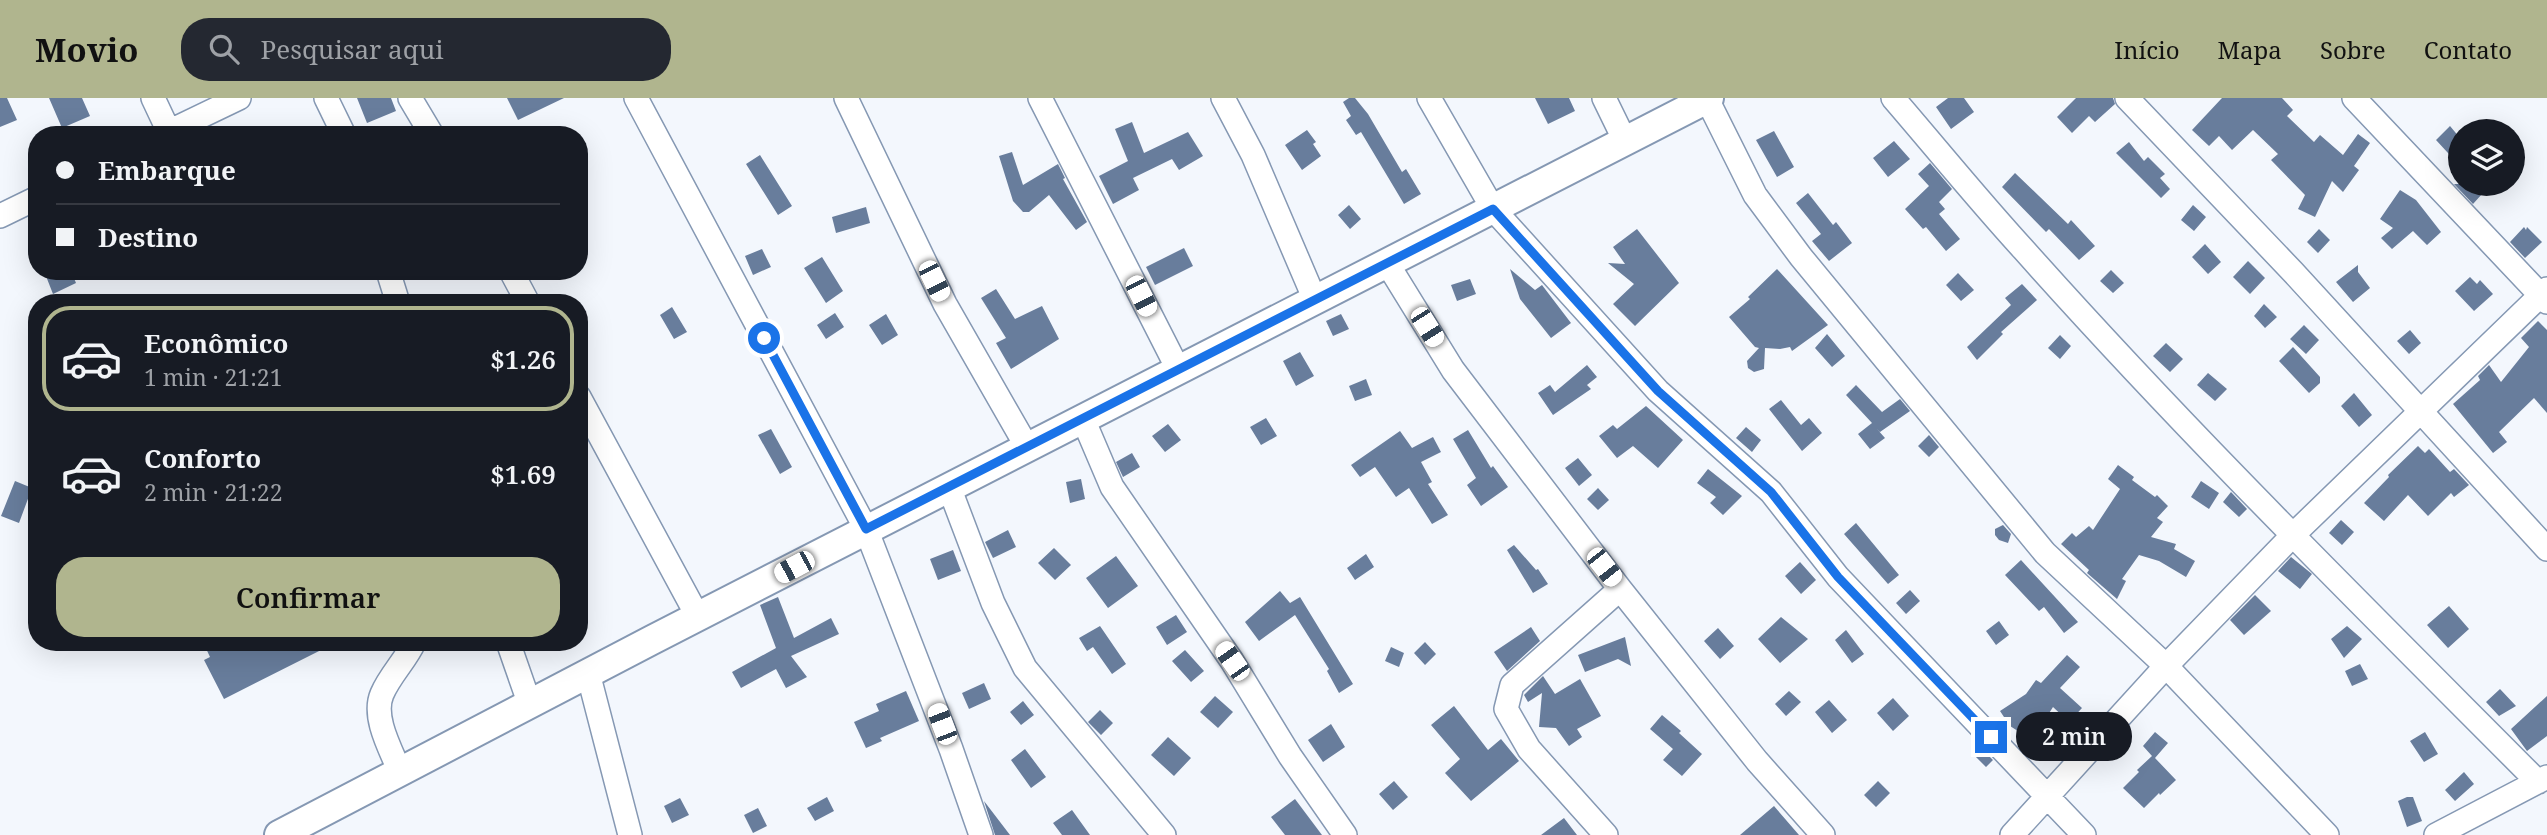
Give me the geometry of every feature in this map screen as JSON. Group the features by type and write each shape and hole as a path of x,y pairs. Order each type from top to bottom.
{"street":[{"path":"153,98 163,126"},
{"path":"181,126 239,98"},
{"path":"326,98 340,126"},
{"path":"410,98 427,126"},
{"path":"636,98 866,529 951,749 981,835"},
{"path":"846,98 945,304 1027,447"},
{"path":"1040,98 1180,371"},
{"path":"1223,98 1253,155 1315,300"},
{"path":"1429,98 1493,209 1658,391 1771,492 1838,577 2084,835"},
{"path":"1604,98 1625,141"},
{"path":"1893,98 2023,250 2293,535 2542,780 2436,835"},
{"path":"2127,98 2293,272 2547,549"},
{"path":"2012,835 2166,666 2293,535 2545,296 2354,98"},
{"path":"278,835 866,529 1708,99 1755,195 1801,257 2045,553 2166,666 2327,835"},
{"path":"0,216 28,202"},
{"path":"1387,263 1453,370 1620,589 1757,761 1823,835"},
{"path":"588,414 698,617"},
{"path":"1083,419 1112,487 1232,661 1290,756 1345,835"},
{"path":"949,487 993,603 1025,667 1164,835"},
{"path":"1606,835 1529,749 1506,709 1512,685 1620,589"},
{"path":"400,772 378,708 382,693 408,651"},
{"path":"511,651 530,705"},
{"path":"589,673 630,835"}],"building":[{"path":"0,98 7,98 17,120 0,127"},
{"path":"49,98 82,98 90,116 61,126"},
{"path":"357,98 391,98 396,111 367,123"},
{"path":"507,98 564,98 518,120"},
{"path":"1355,98 1368,114 1402,172 1406,169 1421,194 1404,204 1361,132 1356,135 1346,120 1351,116 1343,102"},
{"path":"1535,98 1569,98 1575,111 1548,124"},
{"path":"1948,98 1964,98 1974,112 1951,129 1936,107"},
{"path":"2076,98 2113,98 2115,104 2095,122 2089,116 2072,133 2057,117"},
{"path":"2222,98 2282,98 2293,110 2287,116 2314,142 2320,135 2343,155 2358,134 2370,143 2354,166 2359,170 2343,192 2332,181 2315,217 2298,209 2305,195 2271,160 2278,154 2253,130 2232,150 2219,136 2209,146 2192,130"},
{"path":"1132,122 1144,153 1188,132 1203,156 1179,170 1172,159 1133,178 1139,190 1113,204 1099,176 1128,161 1115,129"},
{"path":"2448,128 2448,153 2436,140"},
{"path":"1307,130 1316,142 1313,144 1321,156 1302,170 1285,145"},
{"path":"1774,131 1794,167 1777,177 1756,140"},
{"path":"1894,141 1910,159 1888,177 1873,158"},
{"path":"2129,142 2144,161 2148,157 2165,174 2160,178 2170,189 2161,198 2116,153"},
{"path":"1012,152 1023,185 1058,164 1065,178 1063,179 1087,222 1076,230 1049,195 1029,212 1023,212 1013,201 999,156"},
{"path":"760,155 792,206 778,215 746,164"},
{"path":"1930,163 1952,189 1939,202 1945,209 1939,214 1960,239 1946,251 1926,227 1923,229 1905,209 1929,186 1918,174"},
{"path":"2015,173 2068,224 2071,220 2095,246 2079,260 2049,229 2046,232 2002,187"},
{"path":"2400,190 2416,200 2441,232 2427,245 2413,231 2392,249 2381,238 2393,228 2380,219"},
{"path":"1808,193 1833,225 1836,222 1852,243 1829,261 1812,241 1821,234 1796,203"},
{"path":"2465,196 2480,196 2473,204"},
{"path":"1349,205 1361,219 1350,229 1338,215"},
{"path":"2193,205 2206,217 2194,231 2181,220"},
{"path":"866,207 870,223 836,233 832,217"},
{"path":"2524,227 2542,242 2525,258 2510,242"},
{"path":"1637,229 1679,283 1635,326 1613,304 1634,284 1608,263 1625,264 1613,247"},
{"path":"2319,229 2330,240 2318,253 2307,242"},
{"path":"2205,244 2221,262 2208,274 2192,257"},
{"path":"1184,248 1193,266 1155,285 1146,267"},
{"path":"762,249 771,267 753,275 745,256"},
{"path":"822,257 843,291 826,303 804,268"},
{"path":"2248,261 2265,278 2250,294 2233,277"},
{"path":"2358,265 2358,272 2370,288 2353,302 2336,282"},
{"path":"1510,269 1535,290 1542,285 1571,323 1551,338 1520,299"},
{"path":"1777,269 1828,325 1792,351 1790,347 1765,348 1764,369 1754,372 1748,368 1747,361 1759,348 1755,347 1729,317 1750,299 1748,297"},
{"path":"2111,270 2124,283 2113,293 2100,281"},
{"path":"1958,273 1974,290 1961,301 1946,285"},
{"path":"2470,277 2477,284 2480,280 2493,294 2474,311 2455,291"},
{"path":"1470,279 1476,294 1457,301 1451,285"},
{"path":"48,280 75,280 76,283 53,294"},
{"path":"2022,284 2037,300 2001,332 2003,334 1977,360 1967,347 2011,305 2005,298"},
{"path":"996,289 1015,319 1042,306 1059,339 1011,369 996,343 1006,338 981,298"},
{"path":"2264,304 2277,317 2265,328 2254,316"},
{"path":"672,307 687,332 674,339 660,315"},
{"path":"835,313 844,327 826,339 817,325"},
{"path":"886,314 898,335 882,345 869,325"},
{"path":"1341,314 1349,329 1333,336 1326,321"},
{"path":"2538,321 2547,330 2547,413 2534,398 2499,432 2507,442 2493,453 2453,404 2480,380 2478,376 2489,365 2501,382 2529,347 2521,338"},
{"path":"2304,325 2319,340 2306,354 2290,339"},
{"path":"2410,330 2421,343 2409,354 2397,341"},
{"path":"1827,334 1845,356 1832,367 1815,348"},
{"path":"2060,335 2071,346 2060,359 2048,348"},
{"path":"2166,343 2183,359 2170,372 2153,356"},
{"path":"2293,347 2320,377 2320,383 2309,393 2279,361"},
{"path":"1300,352 1314,376 1296,386 1283,361"},
{"path":"1587,365 1597,377 1587,385 1591,389 1553,415 1538,393 1550,385 1555,392"},
{"path":"2208,373 2227,389 2215,401 2197,385"},
{"path":"1366,379 1372,395 1355,401 1349,386"},
{"path":"1856,385 1882,412 1900,399 1910,411 1880,432 1877,429 1885,438 1870,449 1858,434 1872,423 1846,395"},
{"path":"2354,393 2372,415 2359,427 2341,406"},
{"path":"1781,400 1801,425 1809,418 1822,433 1802,451 1769,409"},
{"path":"1646,406 1683,440 1658,468 1633,446 1617,458 1599,436 1613,425 1617,429"},
{"path":"1266,418 1277,436 1261,445 1250,427"},
{"path":"1168,424 1181,440 1165,452 1152,436"},
{"path":"1746,427 1761,440 1752,452 1736,438"},
{"path":"771,429 792,467 780,474 758,435"},
{"path":"1468,430 1491,468 1493,466 1508,487 1481,506 1467,485 1476,478 1453,439"},
{"path":"1400,431 1412,448 1433,437 1441,452 1421,462 1432,482 1428,484 1448,515 1432,524 1409,488 1396,497 1375,467 1360,477 1351,465"},
{"path":"1929,435 1939,447 1929,457 1918,446"},
{"path":"2418,446 2425,453 2429,449 2450,472 2454,469 2469,485 2454,497 2451,493 2428,516 2408,495 2384,521 2364,503"},
{"path":"1132,453 1140,467 1123,477 1116,462"},
{"path":"1578,458 1592,475 1579,486 1565,468"},
{"path":"2118,465 2134,477 2132,480 2155,497 2157,495 2168,506 2157,518 2163,522 2151,537 2176,544 2174,549 2195,561 2186,577 2159,561 2139,555 2122,579 2126,581 2117,599 2087,573 2089,570 2061,544 2072,533 2076,537 2089,526 2093,530 2120,489 2108,479"},
{"path":"1708,469 1742,496 1723,515 1710,503 1716,497 1697,483"},
{"path":"1081,479 1085,499 1070,503 1066,482"},
{"path":"15,481 28,486 28,499 19,523 1,516"},
{"path":"2201,481 2219,493 2209,509 2191,497"},
{"path":"1598,488 1609,500 1598,510 1587,499"},
{"path":"2231,492 2247,509 2239,517 2223,502"},
{"path":"2341,520 2354,532 2342,545 2329,533"},
{"path":"1856,523 1899,575 1888,584 1844,534"},
{"path":"2003,525 2011,534 2008,543 1999,540 1995,535 1995,529"},
{"path":"1008,530 1016,547 993,558 985,542"},
{"path":"1514,545 1536,570 1538,569 1548,584 1533,593 1507,550"},
{"path":"1054,548 1071,565 1055,580 1038,563"},
{"path":"953,550 961,571 938,580 930,559"},
{"path":"1366,554 1374,567 1355,580 1347,568"},
{"path":"1116,556 1138,586 1108,608 1086,578"},
{"path":"2291,557 2312,574 2300,589 2278,571"},
{"path":"2021,560 2078,622 2064,633 2044,607 2039,611 2005,575"},
{"path":"1800,562 1816,580 1801,594 1785,576"},
{"path":"1910,590 1920,601 1906,614 1896,603"},
{"path":"1280,591 1290,603 1300,597 1353,684 1339,693 1327,671 1329,669 1295,615 1259,641 1245,622"},
{"path":"2255,595 2271,611 2244,635 2230,620"},
{"path":"778,597 794,638 831,618 839,634 791,656 807,677 786,688 776,669 741,688 732,672 776,648 760,605"},
{"path":"2449,606 2469,629 2448,648 2427,625"},
{"path":"1176,615 1187,632 1167,645 1156,627"},
{"path":"1781,617 1808,639 1780,663 1758,639"},
{"path":"1999,621 2009,635 1996,645 1986,631"},
{"path":"1100,626 1126,664 1112,674 1093,647 1087,651 1079,638"},
{"path":"2347,626 2362,639 2344,658 2331,639"},
{"path":"1531,627 1540,641 1507,671 1494,652"},
{"path":"1718,628 1734,646 1720,659 1704,641"},
{"path":"1846,630 1864,654 1852,663 1835,640"},
{"path":"1625,637 1631,666 1618,659 1585,672 1578,655"},
{"path":"1425,642 1436,654 1425,665 1414,653"},
{"path":"1391,647 1404,653 1399,667 1385,661"},
{"path":"1185,650 1204,671 1191,682 1172,661"},
{"path":"207,651 319,651 224,699 204,660 210,657"},
{"path":"2067,655 2080,667 2060,688 2082,708 2069,722 2053,707 2032,740 2010,726 2000,711 2026,694 2036,680 2041,683"},
{"path":"2360,664 2368,679 2352,686 2345,671"},
{"path":"1543,676 1555,694 1580,679 1601,716 1577,729 1582,737 1569,746 1556,728 1539,727 1542,693 1528,702 1524,695"},
{"path":"984,683 991,699 969,709 962,693"},
{"path":"2500,689 2516,706 2499,716 2486,702"},
{"path":"906,691 919,721 880,738 882,741 866,748 854,722 879,711 876,704"},
{"path":"1789,691 1801,702 1786,716 1775,704"},
{"path":"1215,696 1233,712 1218,728 1200,712"},
{"path":"2547,696 2547,736 2527,751 2511,729"},
{"path":"1893,698 1909,716 1893,731 1877,713"},
{"path":"1829,700 1847,720 1832,733 1815,712"},
{"path":"1023,701 1034,715 1021,725 1010,712"},
{"path":"1454,706 1488,750 1501,739 1519,761 1471,801 1445,773 1460,759 1431,725"},
{"path":"1100,710 1113,723 1101,735 1088,722"},
{"path":"1662,715 1702,754 1682,776 1663,760 1673,749 1650,729"},
{"path":"1331,724 1345,747 1323,762 1308,740"},
{"path":"2155,732 2168,743 2155,758 2176,780 2144,808 2123,788 2152,756 2143,746"},
{"path":"2425,732 2438,754 2424,762 2410,741"},
{"path":"1168,737 1191,758 1174,776 1151,755"},
{"path":"1981,748 1993,760 1986,767 1974,755"},
{"path":"1025,749 1046,777 1031,788 1011,760"},
{"path":"2464,772 2474,784 2455,801 2445,790"},
{"path":"1394,781 1408,797 1393,810 1379,794"},
{"path":"1878,781 1890,793 1876,807 1864,795"},
{"path":"827,797 834,811 815,821 807,808"},
{"path":"2413,797 2422,821 2407,827 2398,801"},
{"path":"680,798 689,815 672,823 664,806"},
{"path":"1295,799 1322,835 1285,835 1271,817"},
{"path":"984,801 1010,835 995,835"},
{"path":"1774,806 1799,835 1740,835"},
{"path":"758,808 767,826 753,833 744,815"},
{"path":"1072,810 1090,835 1062,835 1053,823"},
{"path":"1564,818 1577,835 1541,835"}],"route":[{"path":"764,338 866,529 1493,209 1658,391 1771,492 1838,577 1991,737"}]}
